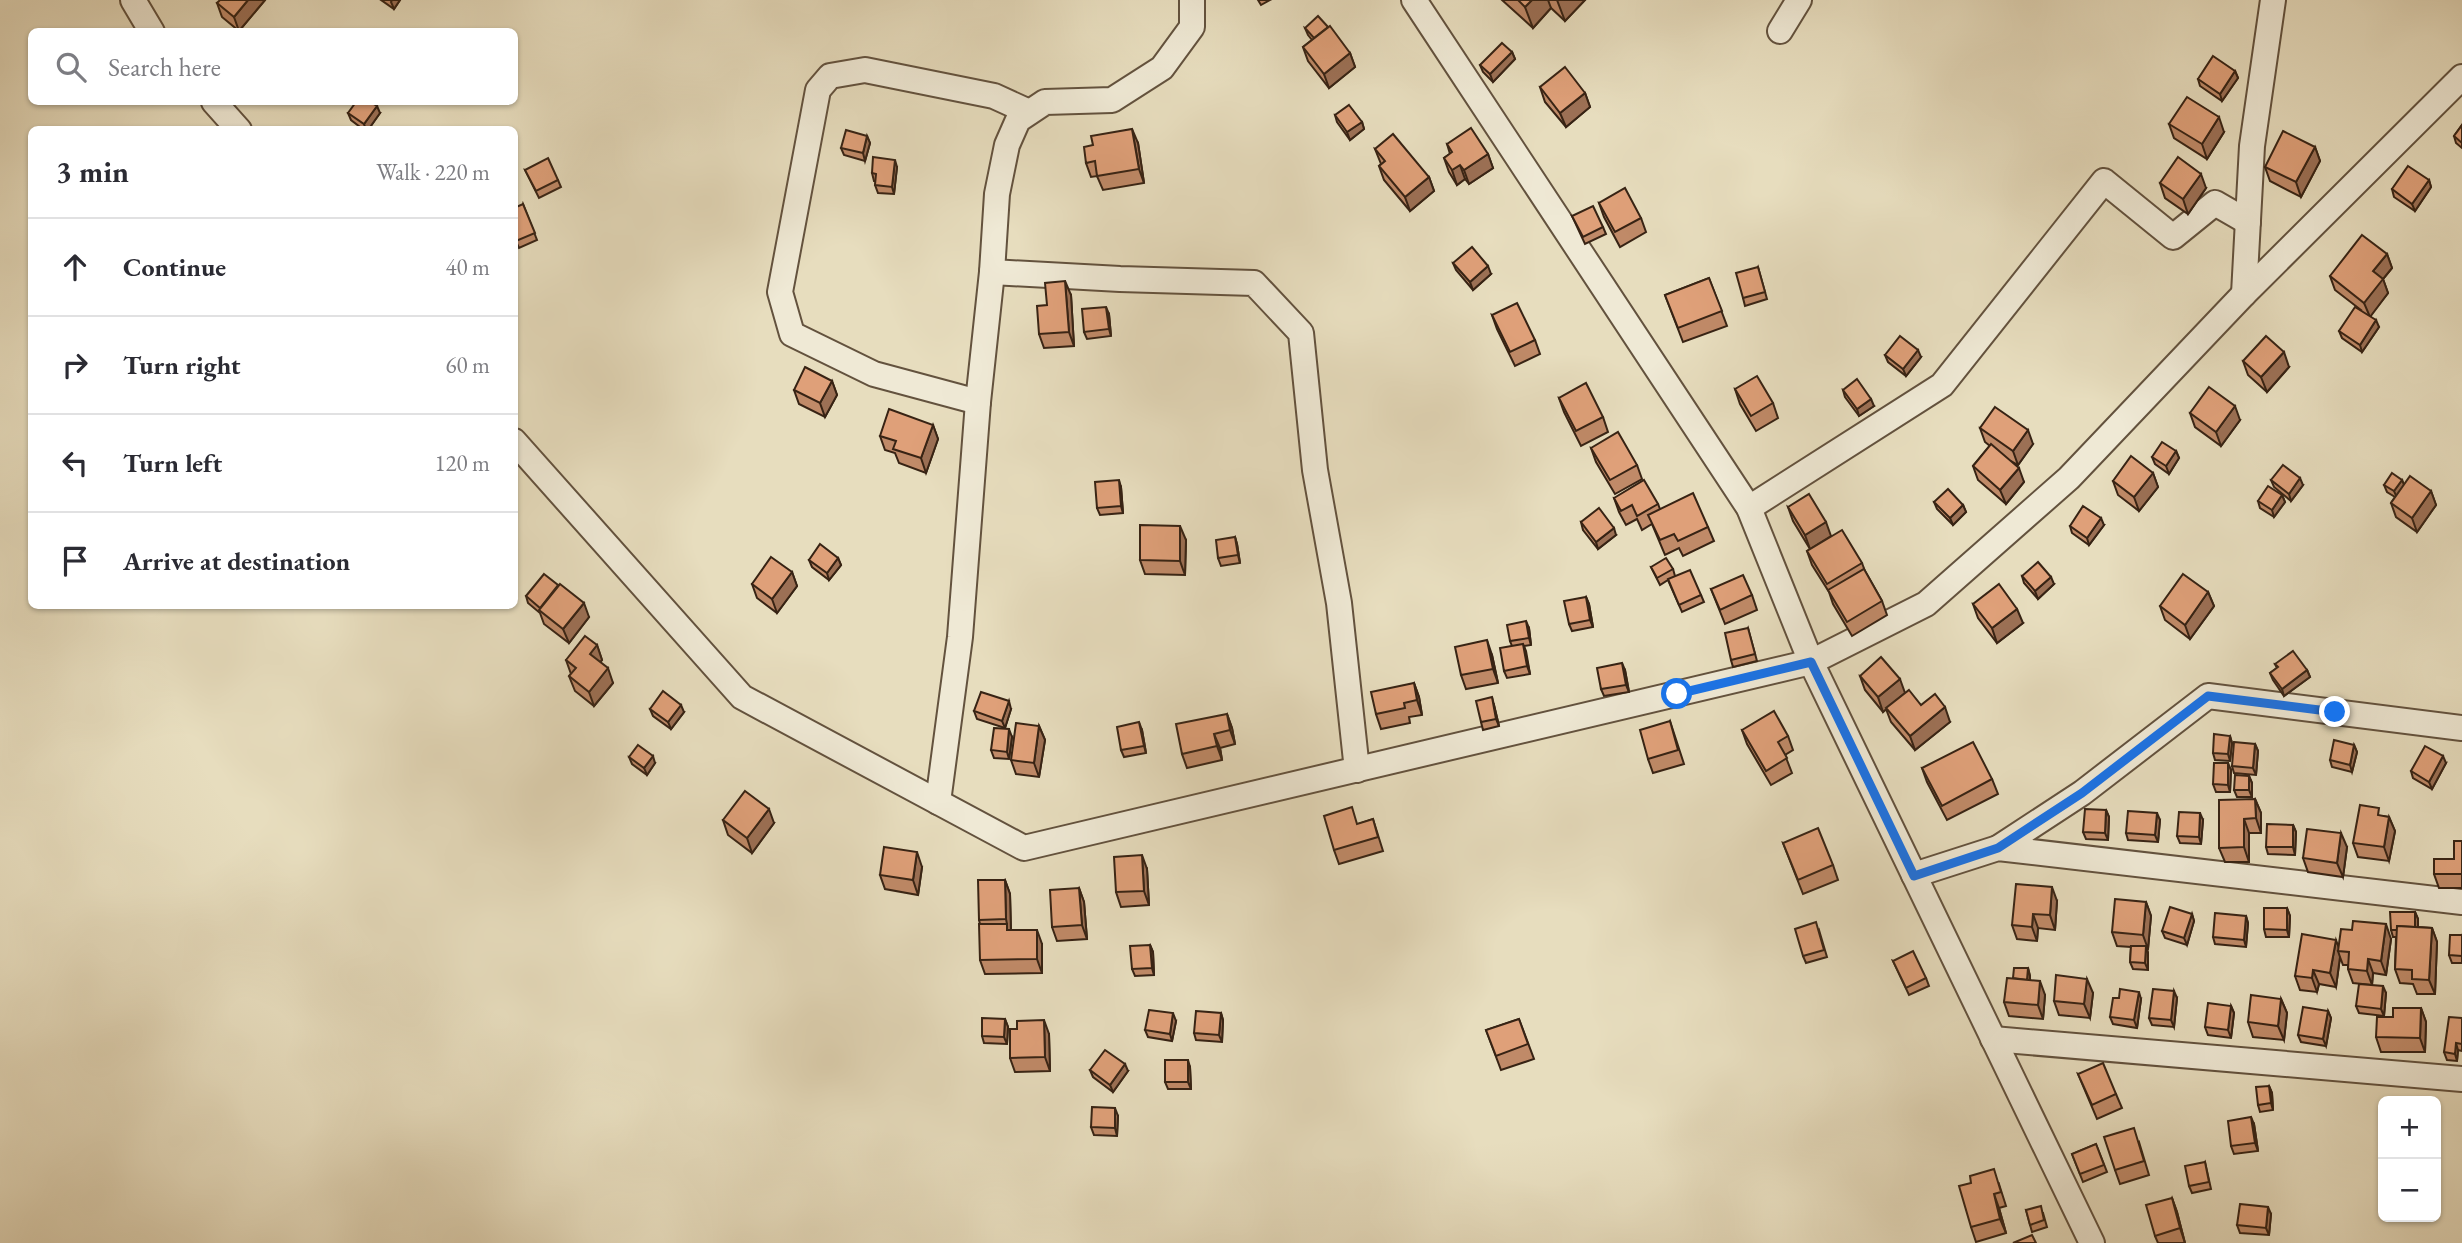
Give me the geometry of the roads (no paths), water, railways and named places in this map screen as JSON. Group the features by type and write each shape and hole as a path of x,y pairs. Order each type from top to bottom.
{"street":[{"path":"133,0 150,28"},
{"path":"938,802 960,637 978,402 998,194 1007,145 1018,120 1045,102 1112,100 1162,68 1192,27 1192,0"},
{"path":"1780,31 1799,0"},
{"path":"2244,294 2252,146 2273,0"},
{"path":"1428,6 1749,508 1811,662 2092,1243"},
{"path":"978,402 874,374 792,334 780,292 818,90 830,76 865,70 994,96 1029,112"},
{"path":"518,446 741,697 1024,848 1811,662 1926,604 2069,478 2244,294 2462,77"},
{"path":"217,105 235,126"},
{"path":"1749,508 1942,385 2104,181 2173,237 2215,203 2248,222"},
{"path":"992,272 1254,283 1301,333 1315,470 1339,603 1357,769"},
{"path":"1914,876 1998,848 2082,793 2208,696 2462,728"},
{"path":"1998,848 2462,902"},
{"path":"1993,1038 2462,1079"}]}
